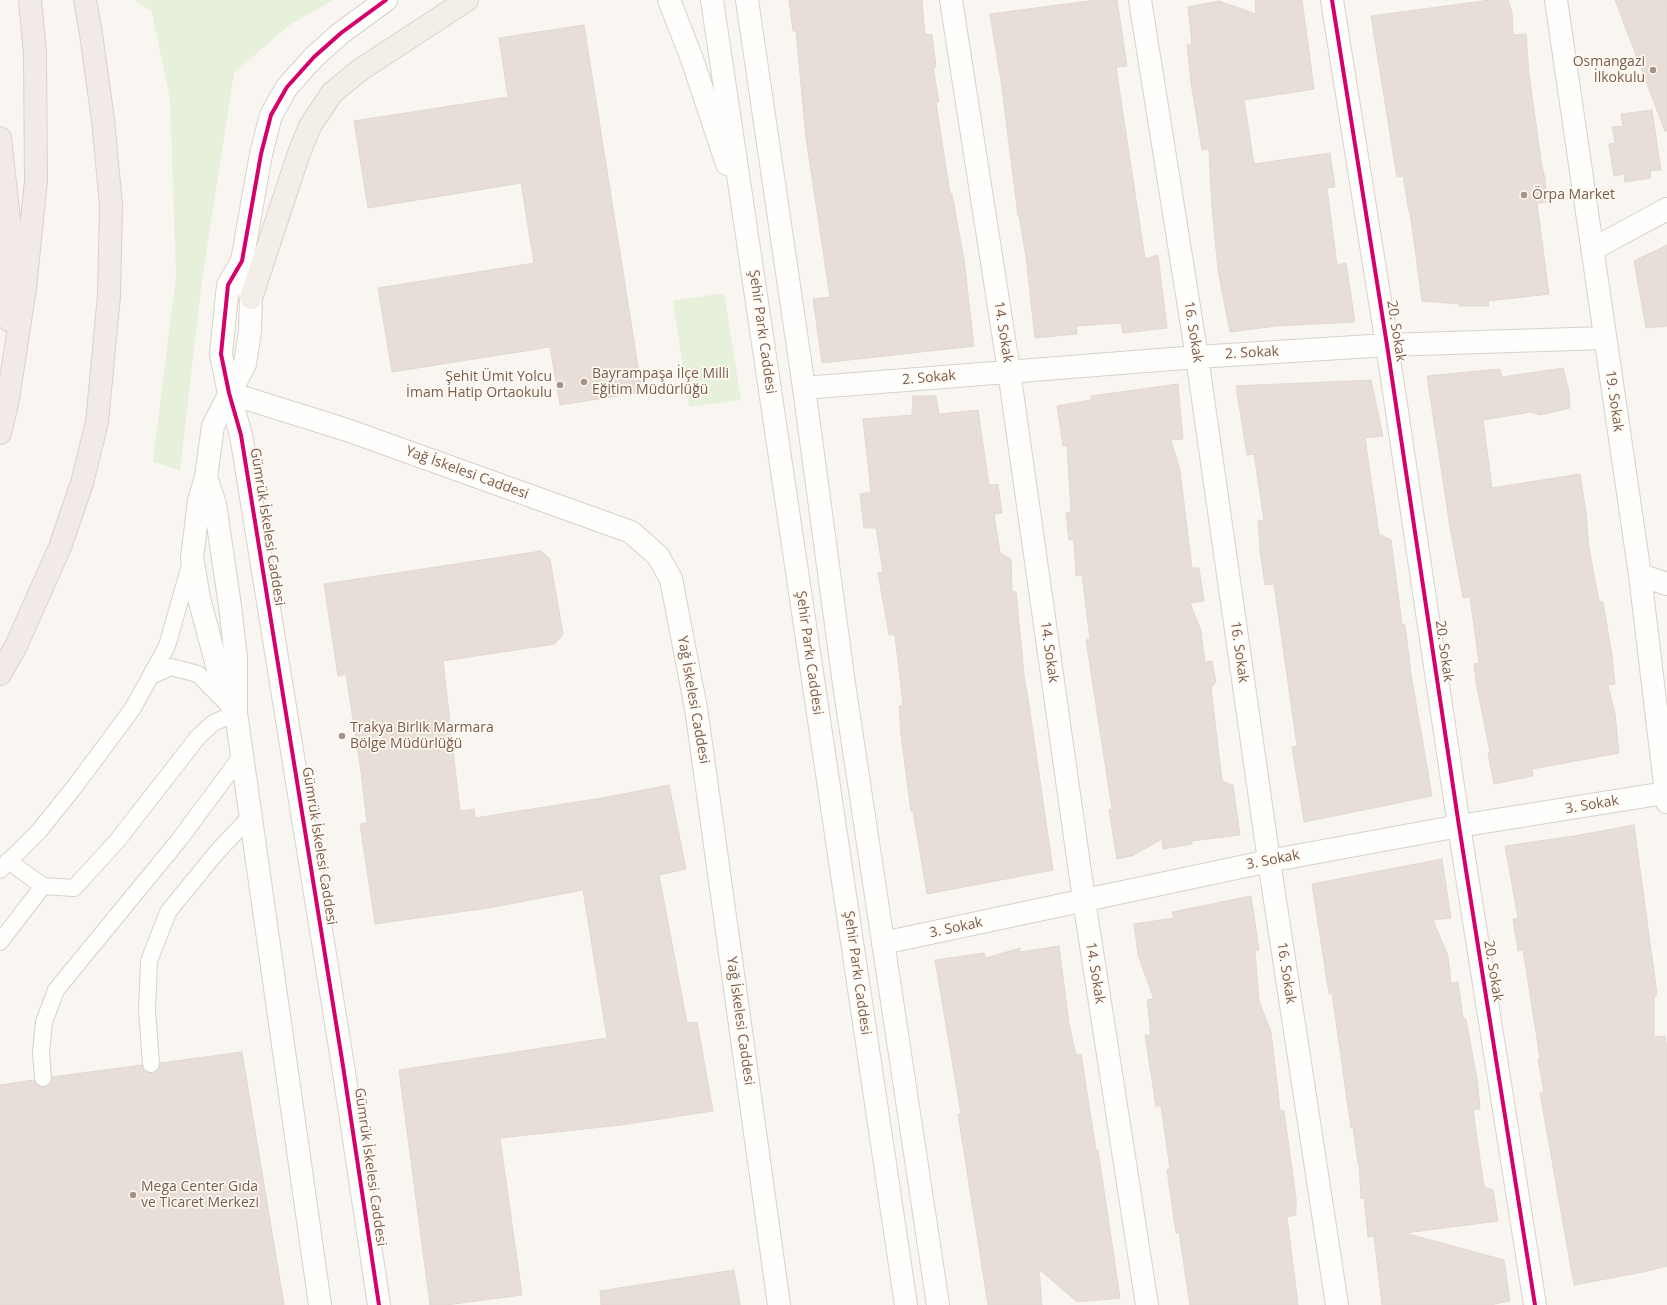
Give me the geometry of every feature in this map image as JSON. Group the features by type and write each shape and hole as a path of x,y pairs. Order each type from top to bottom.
{"highway":[{"path":"0,433 8,399 25,288 36,181 35,53 30,0"},
{"path":"0,674 16,646 60,546 82,483 97,422 109,296 111,205 103,120 85,0"},
{"path":"0,138 10,228 8,399"}],"main road":[{"path":"251,298 299,154 310,126 332,93 360,70 467,0"}],"street":[{"path":"236,713 217,666 200,598 192,558 199,501 206,477 213,426 229,393 246,364 250,331 251,298 242,261 261,154 271,115 287,87 314,57 341,33 386,0"},
{"path":"669,0 692,59 747,224"},
{"name":"Şehir Parkı Caddesi","path":"712,0 747,224 906,1305"},
{"path":"747,0 804,388 845,691 938,1305"},
{"name":"14. Sokak","path":"951,0 1009,371 1084,900 1147,1305"},
{"name":"16. Sokak","path":"1140,0 1197,357 1268,861 1337,1305"},
{"name":"20. Sokak","path":"1332,0 1387,345 1459,826 1535,1305"},
{"name":"19. Sokak","path":"1556,0 1640,575 1666,797"},
{"path":"1592,248 1667,209"},
{"name":"Gümrük İskelesi Caddesi","path":"242,261 228,285 224,312 221,354 229,393 241,435 350,1110 379,1305"},
{"name":"2. Sokak","path":"804,388 1197,357 1387,345 1605,338"},
{"name":"Yağ İskelesi Caddesi","path":"229,393 347,430 631,532 658,556 671,579 696,708 779,1305"},
{"path":"206,477 215,504 230,606 236,658 236,713 320,1305"},
{"path":"1640,575 1667,584"},
{"name":"3. Sokak","path":"883,943 1268,861 1459,826 1666,797"}],"lane":[{"path":"151,676 171,667 198,674 236,713 212,723 198,737 117,842 74,888 44,886 4,865 39,831 76,785 133,708 167,646 192,558"},
{"path":"43,1078 42,1052 44,1022 56,990 179,840 243,754"},
{"path":"151,1064 147,1010 150,961 168,912 217,852 250,817"},
{"path":"0,942 44,886"}],"green space":[{"path":"135,0 333,0 288,26 234,73 202,280 180,470 153,462 176,276 170,99 152,12"},
{"path":"724,293 741,400 689,407 673,301"}],"building":[{"path":"789,0 922,0 925,34 932,35 936,67 933,67 939,102 936,102 950,194 952,194 964,260 974,346 822,363 813,299 830,297 806,138 796,31 793,31"},
{"path":"1096,0 1117,0 1127,66 1116,67 1145,259 1158,255 1167,328 1123,333 1121,323 1076,326 1077,334 1035,338 1026,257 1018,216 1001,81 990,14"},
{"path":"1255,0 1302,0 1314,89 1244,100 1254,164 1330,153 1335,187 1327,188 1337,265 1346,263 1355,322 1276,326 1230,332 1218,270 1212,208 1209,149 1202,150 1191,83 1187,45 1192,44 1188,7 1219,1 1256,14"},
{"path":"1490,0 1508,0 1512,12 1513,35 1526,34 1529,74 1542,167 1545,178 1546,202 1537,203 1549,294 1488,301 1489,306 1459,306 1459,304 1422,301 1410,212 1403,176 1397,177 1371,16"},
{"name":"Osmangazi İlkokulu","path":"1615,0 1667,0 1667,131 1665,131"},
{"path":"584,25 642,392 560,405 550,347 392,372 378,288 534,263 521,183 368,208 354,121 508,97 499,38"},
{"path":"1652,110 1661,170 1650,171 1651,178 1625,182 1624,174 1614,176 1609,144 1615,143 1612,127 1623,126 1621,114"},
{"path":"1667,245 1667,326 1646,328 1634,261"},
{"path":"1563,368 1569,391 1570,408 1540,415 1531,412 1483,420 1492,488 1580,474 1586,512 1589,548 1599,601 1603,602 1612,655 1615,684 1608,685 1615,714 1619,753 1532,769 1533,776 1494,784 1488,753 1490,752 1476,682 1474,664 1479,663 1470,597 1463,598 1450,527 1427,376 1500,369 1502,377"},
{"path":"1371,380 1383,436 1365,438 1379,534 1391,540 1402,624 1405,625 1411,674 1432,796 1304,822 1292,747 1297,746 1274,584 1265,585 1260,550 1258,521 1264,520 1254,454 1247,455 1236,386"},
{"path":"1178,384 1183,439 1171,440 1180,470 1192,568 1199,568 1204,601 1190,603 1201,631 1205,662 1212,661 1216,682 1211,688 1222,781 1233,785 1240,835 1192,841 1192,844 1163,849 1162,839 1132,856 1117,859 1109,810 1112,809 1086,640 1090,639 1082,575 1076,576 1074,540 1069,540 1066,513 1071,512 1067,446 1063,446 1057,406 1091,400 1091,396"},
{"path":"913,396 936,396 939,414 978,410 989,485 998,484 1002,513 994,514 1000,553 1011,559 1012,591 1016,592 1025,684 1053,870 927,894 913,811 911,811 901,735 899,706 903,705 895,635 889,635 878,573 883,572 876,528 864,528 860,494 871,492 863,419 912,415"},
{"path":"541,551 550,559 563,634 555,644 443,661 460,811 474,809 475,818 602,798 669,785 686,869 659,875 687,1023 697,1022 713,1111 621,1125 500,1138 522,1295 446,1305 430,1305 399,1070 607,1038 583,890 488,908 375,924 360,824 367,823 361,772 346,674 338,676 324,584"},
{"path":"1634,825 1657,994 1654,998 1654,1037 1665,1036 1667,1050 1667,1266 1574,1285 1540,1093 1544,1093 1538,1059 1540,1058 1523,950 1518,951 1513,919 1518,918 1505,846 1574,836"},
{"path":"1442,859 1451,918 1433,920 1448,956 1451,983 1458,982 1463,1019 1466,1019 1477,1079 1480,1109 1473,1110 1484,1187 1493,1190 1498,1221 1405,1233 1504,1260 1510,1301 1490,1305 1382,1305 1374,1236 1368,1237 1364,1198 1361,1199 1359,1163 1358,1164 1353,1127 1351,1128 1332,993 1329,994 1312,884"},
{"path":"1251,896 1259,950 1255,951 1259,1001 1271,1032 1280,1110 1284,1111 1296,1198 1296,1215 1287,1217 1298,1305 1190,1305 1179,1232 1176,1233 1167,1170 1170,1169 1161,1106 1156,1106 1145,1035 1151,1035 1147,1000 1154,999 1138,955 1134,924 1174,918 1172,912"},
{"path":"1059,946 1069,1024 1076,1055 1081,1054 1096,1150 1098,1150 1120,1298 1077,1302 1039,1269 1042,1305 988,1305 958,1114 961,1114 935,960 984,953 986,958 1020,948 1020,952"},
{"name":"Mega Center Gıda ve Ticaret Merkezi","path":"242,1052 284,1305 0,1305 0,1085 34,1080 39,1086 44,1087 51,1082 52,1077 142,1065 147,1072 152,1073 159,1068 160,1063"},
{"path":"734,1270 740,1305 601,1305 600,1291"}],"cycle path":[{"path":"379,1305 343,1066 241,435 229,393 221,354 228,285 242,261 261,154 271,115 287,87 314,57 341,33 386,0"},
{"path":"1332,0 1387,345 1459,826 1535,1305"}],"place":[{"name":"Osmangazi İlkokulu","path":"1653,70"},
{"name":"Örpa Market","path":"1524,195"},
{"name":"Bayrampaşa İlçe Milli Eğitim Müdürlüğü","path":"584,382"},
{"name":"Şehit Ümit Yolcu İmam Hatip Ortaokulu","path":"560,385"},
{"name":"Trakya Birlik Marmara Bölge Müdürlüğü","path":"342,736"},
{"name":"Mega Center Gıda ve Ticaret Merkezi","path":"133,1195"}]}
